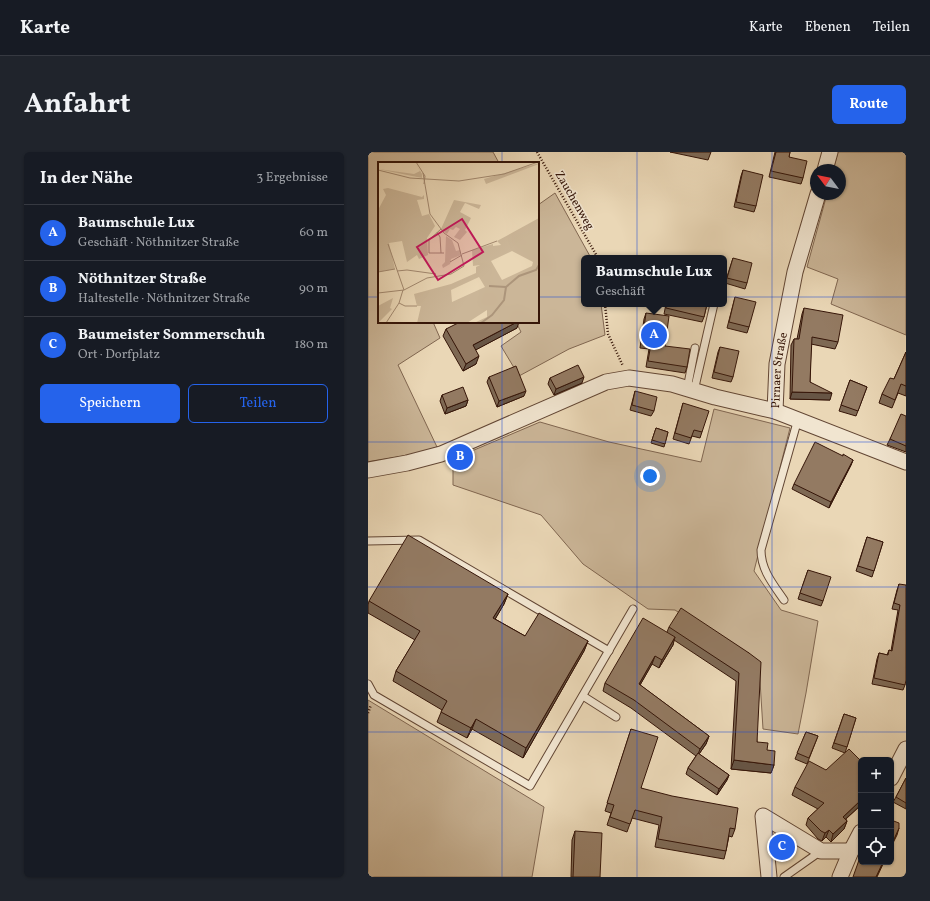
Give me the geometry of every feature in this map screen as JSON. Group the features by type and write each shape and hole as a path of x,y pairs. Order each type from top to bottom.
{"street":[{"path":"827,164 830,152"},
{"name":"Pirnaer Straße","path":"816,200 795,272 777,364 775,411 906,462"},
{"path":"368,470 407,463 441,454 606,382 629,378 672,384 775,411"},
{"path":"894,772 906,749"},
{"path":"769,877 763,816 821,851 851,851"},
{"path":"840,877 858,838"}],"lane":[{"path":"691,390 713,307"},
{"path":"691,390 694,348"},
{"path":"784,600 765,570 761,561 761,550 798,419"},
{"path":"368,540 419,540 609,651"},
{"path":"368,684 374,695 530,786 633,609"},
{"path":"583,696 616,717"},
{"path":"784,877 821,851"}],"path":[{"name":"Zauchenweg","path":"537,152 596,255"},
{"path":"605,307 608,334 629,378"}],"shaded area":[{"path":"368,152 493,152 498,162 378,162 378,323 433,323 440,338 398,365 437,447 415,454 368,462"},
{"path":"838,152 906,152 906,335 831,304 838,279 807,267 825,200 846,200 846,164 835,164"},
{"path":"555,193 589,255 581,255 581,307 601,307 605,335 569,349 519,376 501,346 521,332 516,323 539,323 539,204"},
{"path":"714,409 790,428 754,571 781,610 818,621 798,734 763,729 759,665 675,610 648,609 583,564 541,515 453,485 453,459 540,422 609,442 701,462"},
{"path":"368,700 544,807 532,877 368,877"},
{"path":"778,832 798,845 773,862 770,837"}],"building":[{"path":"776,152 790,152 789,157 807,161 803,178 771,171"},
{"path":"743,170 763,175 756,206 736,202"},
{"path":"733,258 752,263 747,283 727,278"},
{"path":"735,297 756,302 749,327 729,322"},
{"path":"666,307 706,307 704,317"},
{"path":"804,308 843,315 838,342 812,337 810,382 832,393 792,392 794,339 799,339"},
{"path":"646,313 669,316 665,346 690,349 687,367 648,361 651,344 642,342"},
{"path":"458,323 515,323 473,345 479,356 466,364 446,329"},
{"path":"720,347 739,351 733,377 714,372"},
{"path":"906,352 906,386 901,384 895,400 882,394 890,378 894,379"},
{"path":"578,365 584,377 556,389 550,378"},
{"path":"516,366 526,391 499,401 489,377"},
{"path":"850,380 867,387 858,411 841,405"},
{"path":"463,387 468,400 447,408 442,395"},
{"path":"635,391 657,397 654,411 632,405"},
{"path":"683,403 709,411 702,432 694,430 691,438 675,433"},
{"path":"901,414 906,416 906,446 890,439"},
{"path":"656,428 668,432 665,444 652,440"},
{"path":"815,442 853,460 831,502 794,484"},
{"path":"408,535 508,594 493,618 525,636 539,613 588,641 526,748 476,719 471,728 441,712 447,701 396,671 420,631 369,601"},
{"path":"867,537 883,542 874,571 858,566"},
{"path":"808,570 831,577 823,601 800,593"},
{"path":"899,584 906,585 905,685 874,678 879,653 888,655 889,650 892,651 900,605 894,603"},
{"path":"681,608 761,662 757,742 768,743 767,750 775,751 774,765 734,760 739,673 669,627"},
{"path":"643,618 675,637 662,660 655,656 639,684 709,736 700,749 634,700 605,683"},
{"path":"844,714 856,718 847,747 834,743"},
{"path":"631,729 658,737 641,788 672,796 738,808 735,829 730,828 726,851 658,839 662,817 635,810 630,824 610,817 614,805 607,803"},
{"path":"806,732 818,736 809,758 797,753"},
{"path":"849,749 858,758 858,803 843,817 847,821 833,834 829,830 825,833 821,831 808,818 824,803 795,787 809,761 826,770"},
{"path":"698,753 729,775 719,789 688,768"},
{"path":"906,778 906,803 896,797"},
{"path":"894,821 899,823 899,828 894,839"},
{"path":"575,831 602,833 600,877 573,877"},
{"path":"858,863 858,865 882,865 876,877 853,877"}],"place":[{"name":"Baumschule Lux","path":"654,335"},
{"name":"Nöthnitzer Straße","path":"460,457"},
{"name":"Baumeister Sommerschuh","path":"782,847"}]}
